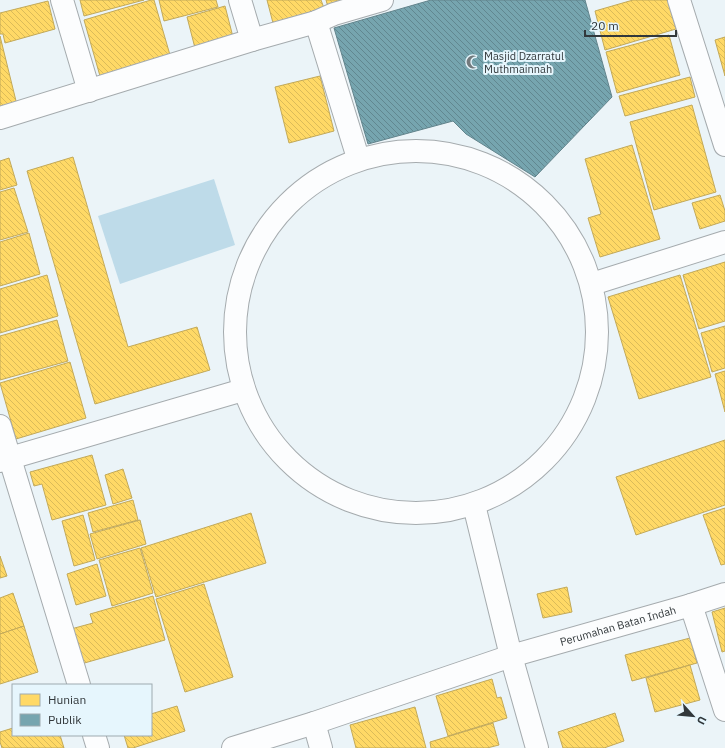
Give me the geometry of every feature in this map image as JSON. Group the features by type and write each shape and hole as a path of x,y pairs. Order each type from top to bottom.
{"street":[{"path":"62,0 89,91"},
{"path":"240,0 252,40"},
{"path":"0,118 252,40 316,22 334,14 382,0"},
{"path":"679,0 725,145"},
{"path":"316,22 358,158"},
{"path":"444,150 494,166 538,195 572,235 592,284 598,338 587,392 561,441 522,480 474,505 417,514 361,506 310,480 269,441 243,390 234,330 240,284 261,235 296,194 340,165 358,158 444,150"},
{"path":"592,284 725,242"},
{"path":"5,459 243,390"},
{"path":"0,426 5,459 79,684"},
{"path":"474,505 511,656 537,748"},
{"name":"Perumahan Batan Indah","path":"233,748 314,724 511,656 725,594"},
{"path":"691,605 725,710"},
{"path":"314,724 321,748"},
{"path":"94,736 98,748"}],"shaded area":[{"path":"214,179 235,245 120,284 98,216"}],"building: Hunian":[{"path":"80,0 144,0 84,16"},
{"path":"154,0 170,55 100,76 84,20"},
{"path":"159,0 216,0 218,7 164,21"},
{"path":"267,0 321,0 324,8 273,23"},
{"path":"326,0 346,0 328,7"},
{"path":"633,0 668,0 676,29 605,50 595,11"},
{"path":"48,1 55,29 5,43 3,34 0,34 0,13"},
{"path":"225,6 233,37 195,48 187,17"},
{"path":"669,35 680,75 617,93 606,52"},
{"path":"0,36 17,105 0,110"},
{"path":"725,37 725,76 715,40"},
{"path":"320,76 334,131 289,143 275,87"},
{"path":"690,77 695,97 625,116 619,96"},
{"path":"692,105 716,192 654,210 630,122"},
{"path":"632,145 660,239 600,257 588,218 601,214 585,159"},
{"path":"73,157 128,347 197,327 210,370 95,404 27,171"},
{"path":"9,158 17,185 0,190 0,161"},
{"path":"14,188 28,232 0,240 0,192"},
{"path":"720,195 725,211 725,221 700,229 692,203"},
{"path":"29,233 40,274 0,286 0,242"},
{"path":"725,262 725,321 699,329 683,275"},
{"path":"47,275 58,316 0,333 0,289"},
{"path":"680,275 711,377 639,399 608,297"},
{"path":"57,320 68,361 0,380 0,336"},
{"path":"725,326 725,368 712,372 701,333"},
{"path":"70,362 86,418 16,439 0,383"},
{"path":"725,371 725,412 715,374"},
{"path":"725,440 725,505 636,535 616,477"},
{"path":"92,455 106,505 52,520 42,484 34,486 30,472"},
{"path":"123,469 132,498 113,504 105,475"},
{"path":"133,500 138,520 93,532 88,513"},
{"path":"725,508 725,564 721,565 703,515"},
{"path":"251,513 266,563 156,597 141,548"},
{"path":"83,515 95,560 74,566 62,521"},
{"path":"140,520 146,544 97,559 90,534"},
{"path":"140,548 153,593 112,606 99,560"},
{"path":"0,556 7,576 0,578"},
{"path":"97,564 106,596 76,605 67,574"},
{"path":"204,584 233,677 185,692 156,599"},
{"path":"567,587 572,612 543,618 537,594"},
{"path":"13,593 24,626 0,634 0,598"},
{"path":"153,596 165,640 81,664 71,629 93,623 90,614"},
{"path":"725,608 725,651 722,652 712,612"},
{"path":"24,626 38,672 0,684 0,634"},
{"path":"690,638 697,663 632,681 625,655"},
{"path":"690,665 700,700 655,712 646,678"},
{"path":"492,679 497,698 501,697 507,718 448,736 436,696"},
{"path":"177,706 185,731 133,748 128,748 124,736 152,736 152,714"},
{"path":"415,707 426,748 356,748 350,725"},
{"path":"615,713 624,741 604,748 563,748 558,732"},
{"path":"493,723 499,745 487,748 431,748 430,742"},
{"path":"12,728 12,736 60,736 64,748 2,748 0,742 0,732"}],"building: Publik":[{"name":"Masjid Dzarratul Muthmainnah","path":"431,0 585,0 612,97 535,177 466,134 453,121 368,144 334,28"}],"place":[{"name":"Masjid Dzarratul Muthmainnah","path":"473,62"}]}
